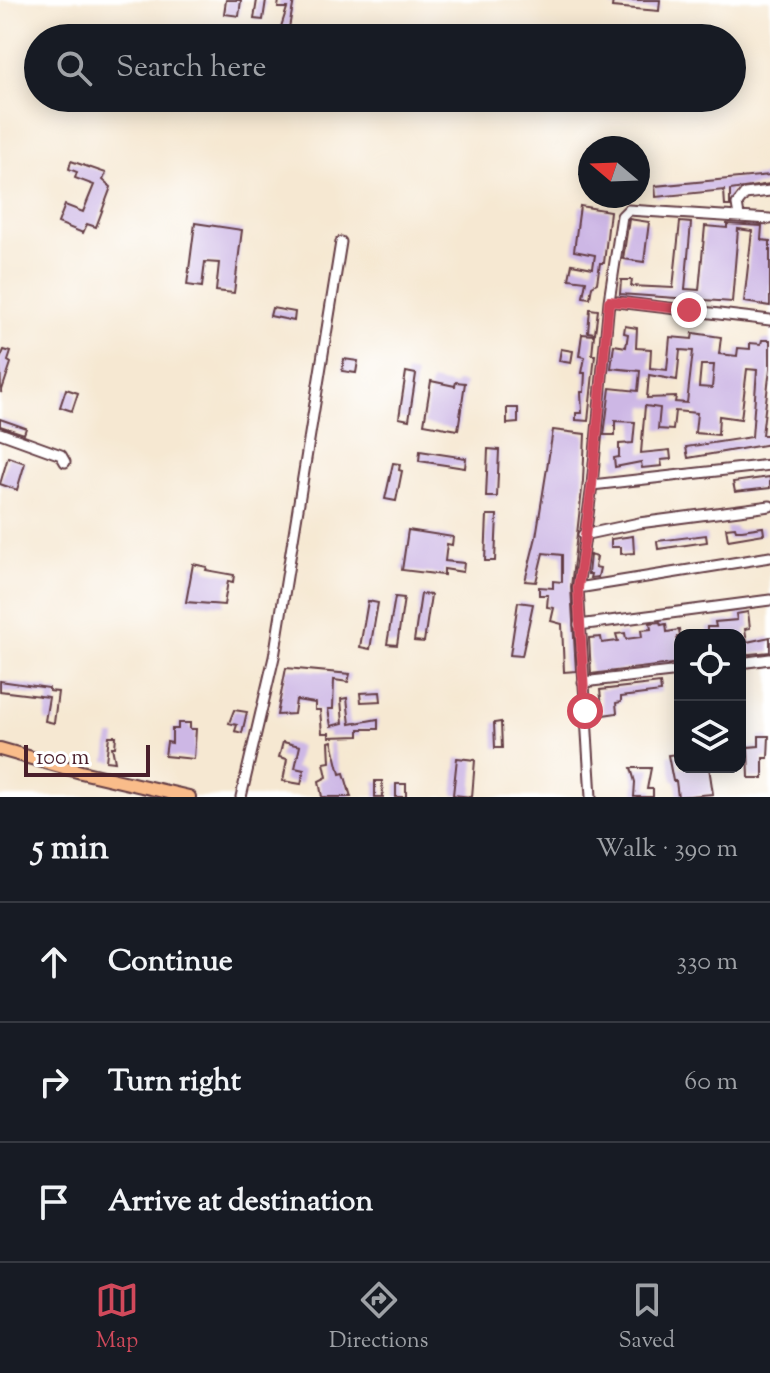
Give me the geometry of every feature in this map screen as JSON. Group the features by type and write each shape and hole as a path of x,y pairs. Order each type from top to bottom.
{"highway":[{"path":"0,749 189,797"}],"street":[{"path":"739,216 737,204 745,194 770,191"},
{"path":"591,797 578,588 592,485 609,301 622,216 628,210 770,219"},
{"path":"241,797 274,657 341,242"},
{"path":"609,301 770,320"},
{"path":"0,433 61,455 65,462"},
{"path":"592,485 770,465"},
{"path":"583,535 639,523 770,506"},
{"path":"578,588 770,557"},
{"path":"579,625 770,600"},
{"path":"746,662 770,659"},
{"path":"583,682 674,672"}],"building":[{"path":"226,0 241,0 239,16 224,14"},
{"path":"257,0 266,0 263,20 254,19"},
{"path":"279,0 294,0 290,24 282,24 287,8 278,8"},
{"path":"613,0 660,0 659,11 612,7"},
{"path":"71,161 106,173 103,180 111,187 96,227 87,224 83,233 58,223 65,205 83,212 94,185 75,178 77,172 69,169"},
{"path":"770,175 770,184 730,190 730,206 725,206 724,190 656,197 655,186"},
{"path":"580,208 610,211 604,263 600,263 597,283 592,286 590,298 583,297 586,281 569,279 572,264 593,268 595,255 574,251"},
{"path":"629,219 649,222 644,262 623,259"},
{"path":"680,222 691,223 685,289 699,290 705,226 762,226 761,240 770,241 770,306 744,302 752,231 738,229 732,302 620,294 621,280 632,280 631,286 673,288"},
{"path":"195,223 242,230 234,293 216,291 219,263 205,262 202,287 187,285"},
{"path":"272,308 295,312 294,321 270,316"},
{"path":"590,309 598,310 595,333 588,332"},
{"path":"625,326 637,328 636,348 651,349 650,368 667,370 670,337 692,339 693,333 721,337 719,354 737,356 738,348 750,349 750,343 761,344 762,340 770,340 762,435 770,435 770,444 688,458 686,447 752,437 757,370 747,369 741,419 719,416 718,435 695,433 697,413 675,411 673,430 658,429 660,408 645,406 641,453 670,450 671,459 661,460 662,466 642,468 641,462 615,467 614,458 619,457 619,444 633,443 635,422 615,421 615,435 604,435 610,388 638,391 640,371 611,368 614,345 626,347 628,334 624,333","holes":["680,350 693,351 687,403 675,402 676,397 647,398 649,375 677,380","701,365 714,365 712,388 699,387"]},
{"path":"582,334 594,335 588,421 576,420 576,413 582,413 581,392 584,392 585,373 582,373 585,357 579,356"},
{"path":"561,349 573,351 571,363 559,361"},
{"path":"4,350 11,352 8,361 11,363 1,393 0,359"},
{"path":"344,359 358,361 356,373 342,371"},
{"path":"406,372 416,374 409,420 399,418"},
{"path":"431,381 455,386 456,382 465,383 458,430 424,424"},
{"path":"66,389 78,393 72,411 60,407"},
{"path":"507,408 518,408 518,423 507,424"},
{"path":"0,419 26,428 24,434 0,426"},
{"path":"553,430 585,434 571,587 576,671 564,672 562,624 551,621 554,608 547,607 548,595 539,595 539,587 553,588 553,581 562,582 562,555 543,553 536,582 525,581 536,537"},
{"path":"488,449 499,450 497,497 486,497"},
{"path":"420,451 466,458 465,468 419,461"},
{"path":"8,457 25,463 17,490 0,484"},
{"path":"393,463 400,464 399,470 402,471 396,501 385,499"},
{"path":"770,477 770,488 735,492 733,482"},
{"path":"487,515 497,515 495,561 485,561"},
{"path":"763,527 764,534 728,540 726,528 742,530"},
{"path":"408,530 453,537 452,545 447,544 445,561 464,563 463,572 444,569 444,575 402,570"},
{"path":"706,535 707,542 658,549 657,541"},
{"path":"633,536 634,553 621,554 621,547 611,547 611,539"},
{"path":"590,555 597,557 595,567 600,568 598,577 590,578 591,574 588,574"},
{"path":"193,564 207,567 206,570 234,575 233,582 228,581 224,605 186,602"},
{"path":"421,594 431,595 424,642 414,641"},
{"path":"395,597 404,598 397,645 387,644"},
{"path":"368,601 378,603 370,649 360,647"},
{"path":"518,602 533,604 522,656 510,655"},
{"path":"748,612 750,628 707,629 716,627 715,622 737,620 736,614"},
{"path":"660,622 661,625 666,624 667,632 674,631 674,664 591,674 589,638 601,637 602,643 618,641 616,634 625,633 626,639 642,637 641,630 651,629 650,623"},
{"path":"746,636 747,642 770,637 770,652 746,654"},
{"path":"286,668 350,674 348,682 334,680 333,709 328,709 331,726 343,723 341,699 347,698 350,724 378,719 378,729 359,729 359,736 329,737 329,733 322,733 320,710 315,710 315,703 296,700 294,714 277,715"},
{"path":"0,681 58,692 54,723 45,721 49,697 0,691"},
{"path":"660,683 661,692 621,697 621,702 616,703 617,713 603,715 600,690"},
{"path":"380,692 381,701 361,702 360,693"},
{"path":"234,710 247,712 242,733 235,731 237,725 229,723"},
{"path":"501,722 502,748 495,748 494,723"},
{"path":"178,723 190,723 190,729 196,729 194,759 165,756 167,742 172,743 172,729 178,729"},
{"path":"109,736 116,736 115,747 112,747 115,762 106,761"},
{"path":"759,736 769,736 768,758 763,758 763,778 749,778 748,747 759,746"},
{"path":"332,741 340,774 344,773 351,797 322,797 319,781 327,777 324,763 330,762 329,742"},
{"path":"283,742 300,746 295,768 304,770 301,784 283,781 287,759 279,757"},
{"path":"674,754 674,773 710,773 713,794 678,797 668,755"},
{"path":"457,758 475,760 472,797 453,795"},
{"path":"631,768 651,768 647,789 653,789 653,797 634,797 635,782"},
{"path":"375,781 382,781 383,797 375,797"},
{"path":"396,784 406,784 406,797 396,797"}],"route":[{"path":"585,711 578,588 592,485 609,301 689,310"}]}
